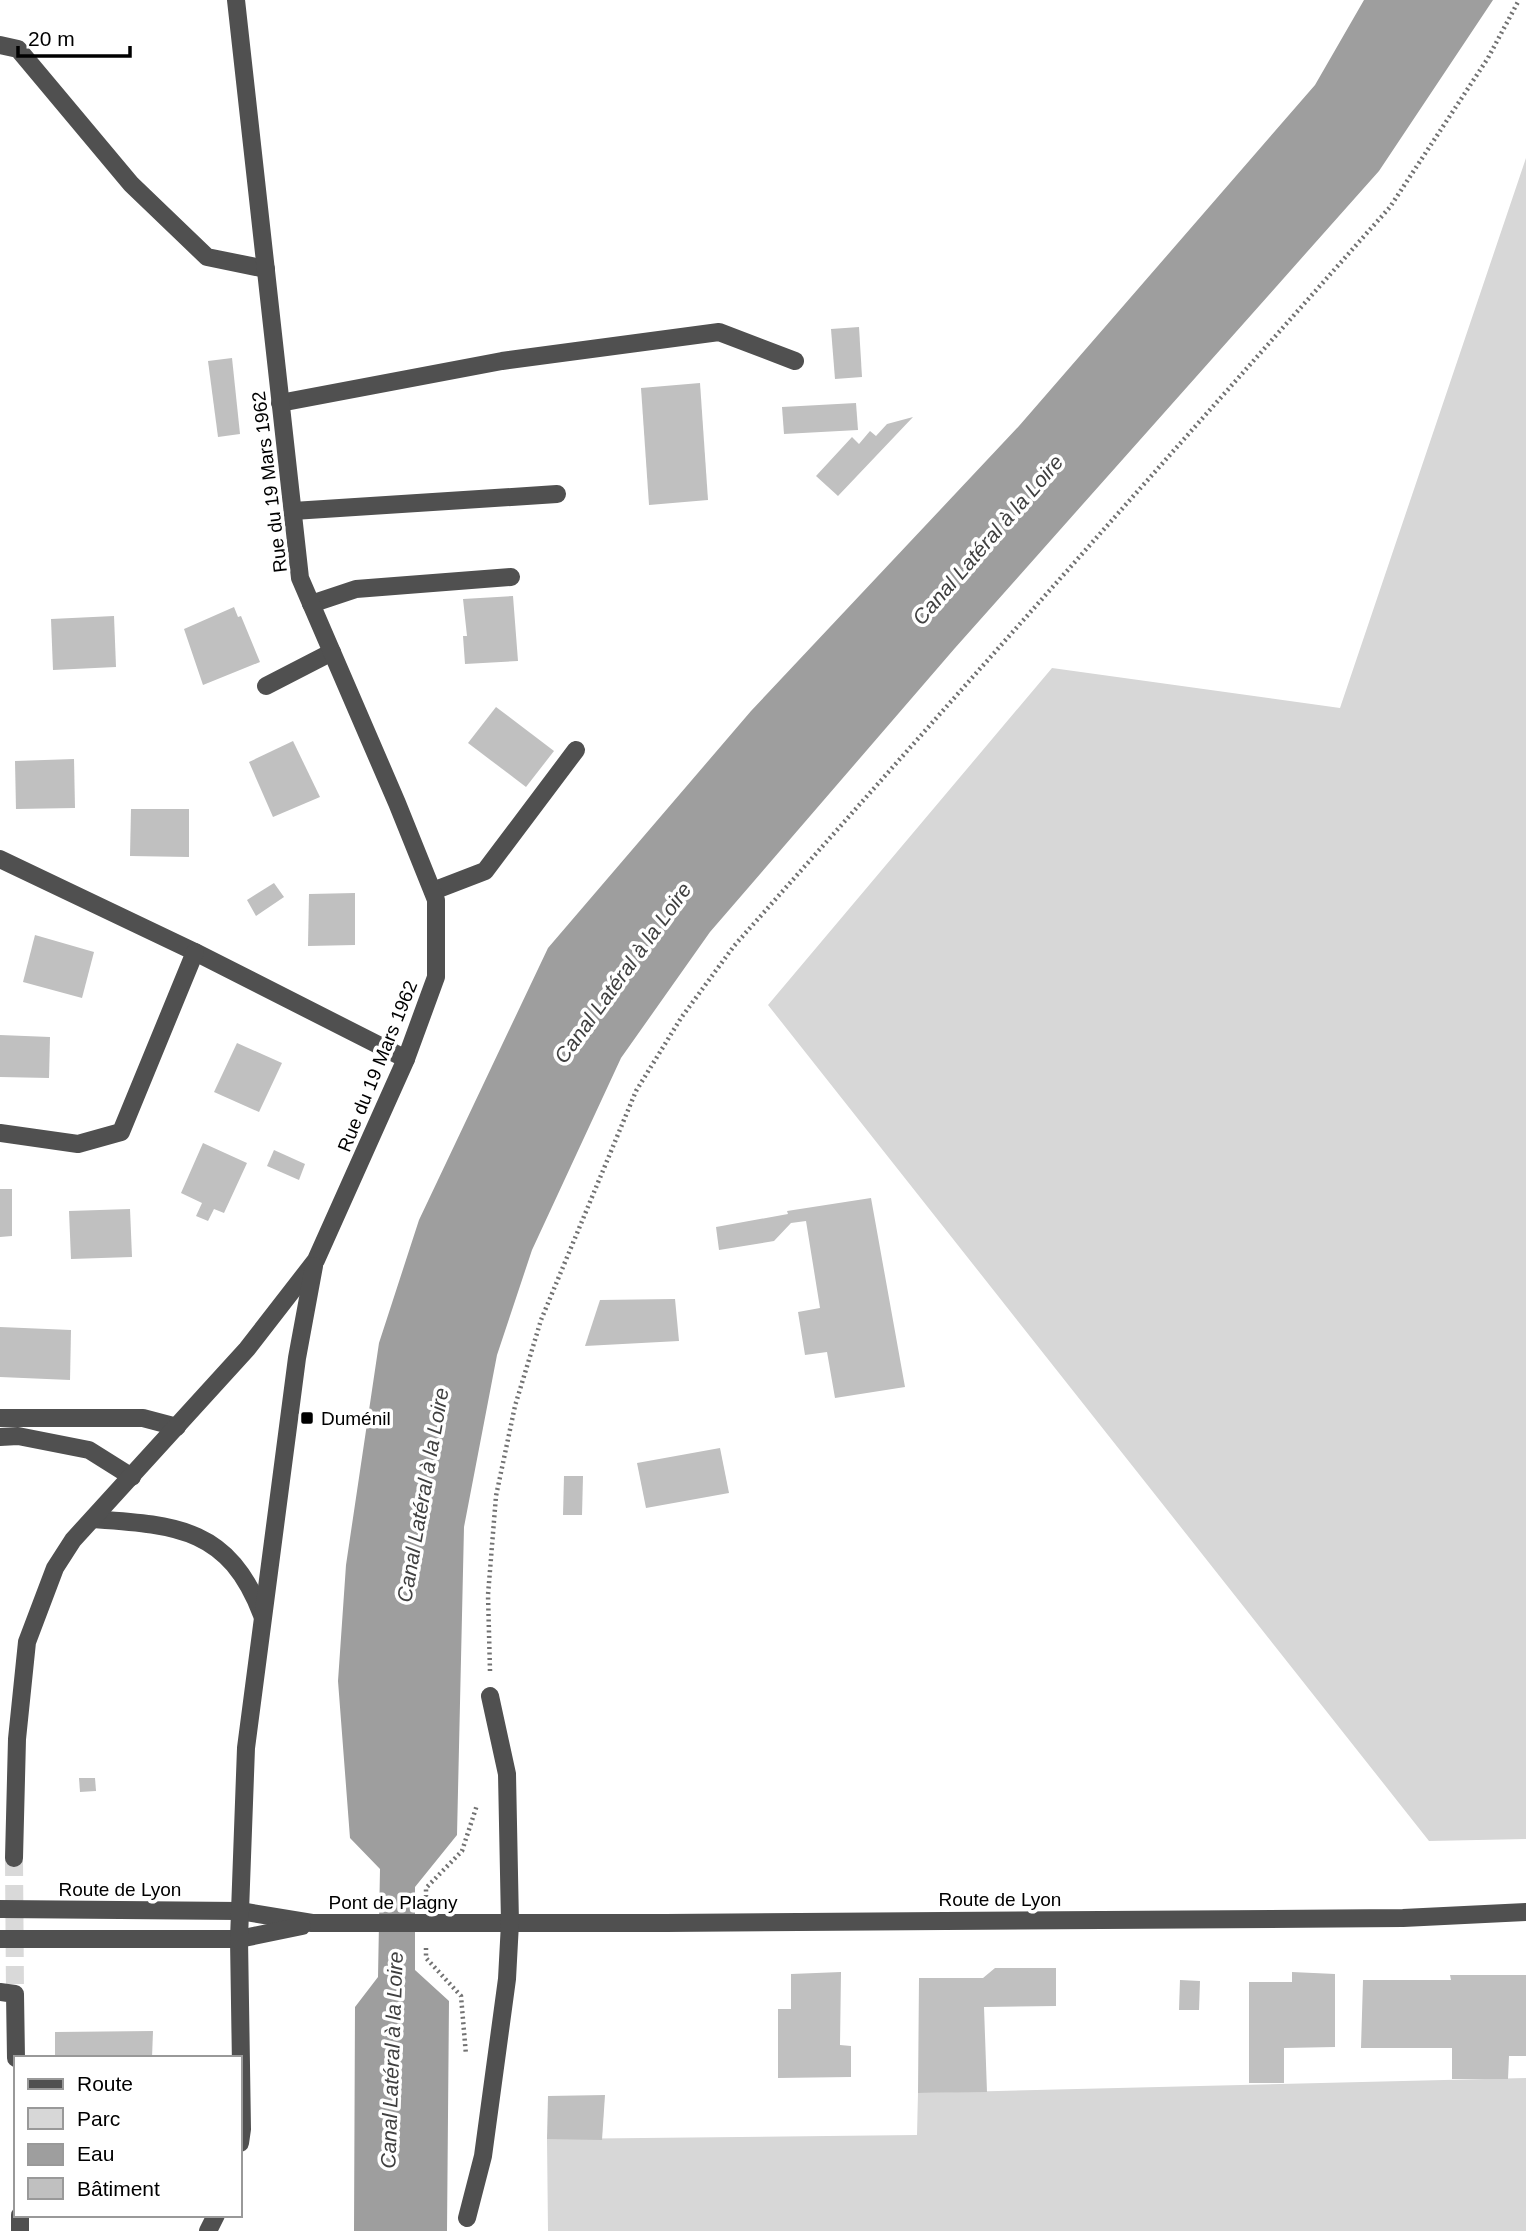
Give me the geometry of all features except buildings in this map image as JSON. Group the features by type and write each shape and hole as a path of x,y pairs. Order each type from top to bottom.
{"street":[{"name":"Rue du 19 Mars 1962","path":"14,1858 17,1739 27,1642 55,1568 73,1540 247,1349 316,1260 406,1059 436,977 436,900 433,891 300,578 236,0"},
{"path":"0,44 18,49 131,184 207,257 266,269"},
{"path":"280,403 502,361 719,332 795,361"},
{"path":"293,511 557,494"},
{"path":"311,604 356,589 511,577"},
{"path":"266,686 332,652"},
{"path":"433,891 485,871 576,750"},
{"path":"0,859 195,952 406,1059"},
{"path":"0,1133 78,1144 121,1132 195,952"},
{"path":"241,2056 239,1939 246,1748 297,1358 316,1260"},
{"path":"0,1418 143,1418 177,1427"},
{"path":"0,1437 18,1436 89,1450 132,1477"},
{"path":"94,1519 168,1525 208,1543 243,1575 262,1615"},
{"path":"467,2218 483,2155 507,1979 510,1923 507,1774 490,1696"},
{"name":"Route de Lyon","path":"0,1909 240,1911 312,1923"},
{"name":"Route de Lyon","path":"474,1923 1389,1918 1526,1912"},
{"path":"0,1939 239,1939 312,1923"},
{"name":"Pont de Plagny","path":"312,1923 474,1923"},
{"path":"7,1993 16,2056"}],"path":[{"path":"490,1696 488,1595 496,1496 515,1406 541,1320 642,1080 681,1018 734,946 1390,207 1488,58 1519,0"},
{"path":"426,1899 426,1888 463,1852 478,1799"},
{"path":"426,1947 426,1958 461,1996 466,2057"}],"green space":[{"path":"1526,158 1526,1839 1429,1841 768,1005 1052,668 1340,708"},
{"path":"1526,2078 1526,2231 548,2231 547,2139 917,2135 918,2093"}],"water":[{"name":"Canal Latéral à la Loire","path":"1364,0 1493,0 1379,171 955,648 710,932 621,1058 532,1250 497,1355 464,1527 457,1835 415,1887 415,1970 449,2001 447,2231 354,2231 355,2007 378,1977 380,1869 350,1838 338,1681 346,1565 379,1343 419,1220 548,948 751,711 1019,426 1315,85"}],"tunnel":[{"path":"14,1858 15,1994"}],"place":[{"name":"Duménil","path":"307,1418"}]}
